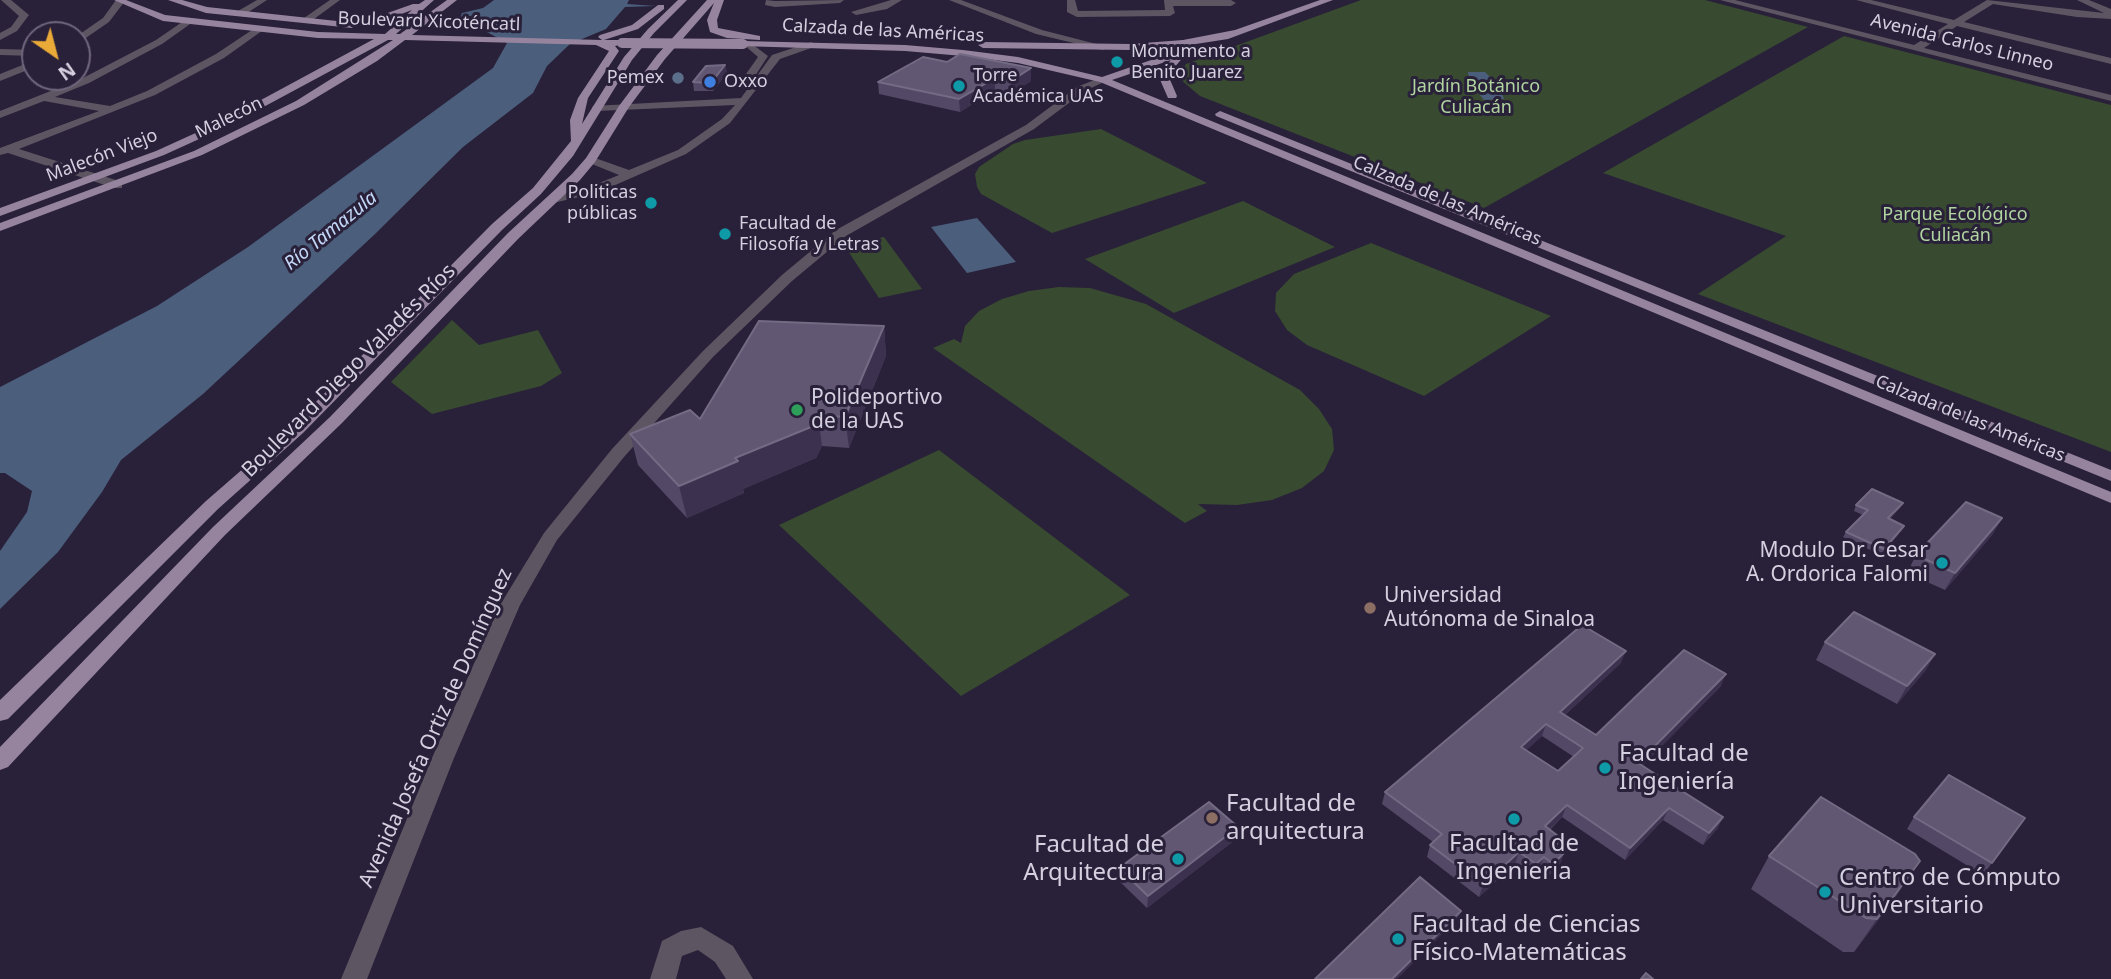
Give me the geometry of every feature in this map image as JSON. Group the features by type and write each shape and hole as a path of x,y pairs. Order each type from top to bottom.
{"main road":[{"path":"328,22 380,19 429,0"},
{"name":"Malecón Viejo","path":"0,212 97,178 226,123 344,58 399,34 429,0"},
{"name":"Malecón","path":"0,227 198,153 300,103 338,82 399,34 453,0"},
{"path":"595,41 635,27 669,0"},
{"name":"Boulevard Diego Valadés Ríos","path":"0,713 212,505 306,420 497,227 537,191 567,156 628,59 650,32 683,0"},
{"name":"Boulevard Diego Valadés Ríos","path":"0,761 219,531 336,420 513,236 591,160 626,104 661,57 712,0"},
{"path":"720,0 712,20 715,31 732,36 785,41"},
{"name":"Boulevard Xicoténcatl","path":"119,1 150,15 188,22 318,35 399,34 746,43"},
{"name":"Boulevard Xicoténcatl","path":"178,1 206,10 328,22 399,34"},
{"name":"Avenida Josefa Ortiz de Domínguez","path":"1102,80 1323,1"},
{"path":"435,36 428,30 436,13"},
{"path":"982,45 1103,47 1183,44 1234,33"},
{"path":"318,35 347,44 349,49 344,58"},
{"path":"576,141 576,120 583,98 614,51 609,45 595,41"},
{"name":"Calzada de las Américas","path":"746,43 785,41 982,45 1102,80 2111,498"},
{"name":"Calzada de las Américas","path":"746,43 941,50 1037,64 1172,96 2111,476"},
{"path":"1172,96 1163,75 1184,51"},
{"path":"1037,64 1102,80"}],"street":[{"path":"0,37 14,29 24,15 2,0"},
{"path":"242,13 263,0"},
{"path":"307,20 336,0"},
{"path":"771,0 768,3 840,0"},
{"path":"856,12 887,6 898,0"},
{"path":"953,0 1040,32 1103,47"},
{"path":"1070,0 1072,12 1077,14 1166,14 1171,11 1169,2 1231,3"},
{"name":"Avenida Carlos Linneo","path":"1724,0 2111,98"},
{"path":"1860,0 2111,61"},
{"path":"1916,49 1992,0 2064,13 2111,14"},
{"path":"2081,0 2111,14"},
{"path":"2095,0 2111,7"},
{"path":"91,31 106,20 119,1"},
{"path":"0,115 120,64 188,22"},
{"path":"4,151 113,110 180,78 261,29"},
{"path":"1030,46 1044,39 1040,32"},
{"path":"626,104 732,96 763,58 746,43"},
{"path":"553,199 593,190 701,141 744,102 776,57 811,45"},
{"path":"0,52 21,53"},
{"path":"0,78 21,69"},
{"name":"Avenida Josefa Ortiz de Domínguez","path":"354,979 443,758 510,605 550,537 618,453 708,354 788,278 841,233 1030,127 1102,80"},
{"path":"44,98 113,110"},
{"path":"599,105 744,102"},
{"path":"4,151 118,185"},
{"path":"591,160 631,175"},
{"path":"663,979 671,949 681,942 701,938 724,954 740,979"}],"green space":[{"name":"Jardín Botánico Culiacán","path":"1361,0 1705,0 1808,27 1484,208 1200,96 1181,80 1180,72 1186,64"},
{"name":"Parque Ecológico Culiacán","path":"1844,36 2111,105 2111,452 1698,294 1786,236 1603,173"},
{"path":"1101,129 1207,183 1052,233 981,194 977,187 975,174 979,167 1013,144"},
{"path":"1243,201 1335,247 1174,313 1085,259"},
{"path":"884,237 922,289 879,298 844,245"},
{"path":"1371,243 1551,316 1424,396 1307,345 1287,330 1275,311 1276,293 1294,274"},
{"path":"1059,287 1090,288 1146,304 1300,390 1319,409 1332,429 1334,450 1324,471 1302,488 1272,500 1237,505 1198,504 1207,511 1185,523 933,348 954,339 961,343 965,326 979,311 1002,299 1029,291"},
{"path":"452,320 479,345 538,330 562,373 541,386 432,414 391,382"},
{"path":"939,450 1130,595 961,696 779,525"}],"water":[{"name":"Río Tamazula","path":"494,0 629,0 627,4 656,6 625,7 606,29 570,44 547,66 533,93 463,147 374,235 203,394 121,460 102,492 58,552 0,609 0,551 27,512 32,491 5,473 0,473 0,387 157,306 248,247 493,68 507,43 474,25 476,16 460,18 462,13 483,8"},
{"path":"1468,72 1485,72 1499,86 1504,99 1484,100 1470,83"},
{"path":"977,218 1016,262 967,273 931,227"}],"building":[{"path":"960,54 1031,68 1011,81 995,78 959,99 878,82 923,57 947,62"},
{"path":"725,65 711,83 693,82 706,66"},
{"path":"759,321 884,326 845,417 818,415 811,427 735,458 738,461 679,486 630,434 690,410 700,419"},
{"path":"1872,489 1903,503 1888,518 1904,526 1884,549 1846,532 1868,510 1856,505"},
{"name":"Modulo Dr. Cesar A. Ordorica Falomi","path":"1966,502 2002,518 1955,573 1916,555"},
{"path":"1854,612 1935,654 1907,686 1825,642"},
{"path":"1582,625 1626,651 1560,712 1596,735 1684,650 1726,674 1638,763 1723,817 1709,833 1669,808 1630,848 1567,805 1545,826 1562,839 1555,846 1564,853 1553,864 1544,857 1536,864 1519,852 1483,885 1430,845 1442,834 1385,792","holes":["1546,724 1583,748 1558,771 1521,747"]},
{"path":"1949,775 2025,818 1992,863 1914,817"},
{"path":"1821,797 1915,854 1920,861 1877,919 1866,918 1769,856"},
{"name":"Facultad de Arquitectura","path":"1209,802 1238,827 1148,896 1119,868"},
{"name":"Facultad de Ciencias Físico-Matemáticas","path":"1420,877 1461,911 1392,979 1315,979"},
{"path":"1646,973 1653,979 1641,979"}],"place":[{"name":"Monumento a Benito Juarez","path":"1117,62"},
{"name":"Pemex","path":"678,78"},
{"name":"Oxxo","path":"710,82"},
{"name":"Torre Académica UAS","path":"959,86"},
{"name":"Politicas públicas","path":"651,203"},
{"name":"Facultad de Filosofía y Letras","path":"725,234"},
{"name":"Polideportivo de la UAS","path":"797,410"},
{"name":"Modulo Dr. Cesar A. Ordorica Falomi","path":"1942,563"},
{"name":"Universidad Autónoma de Sinaloa","path":"1370,608"},
{"name":"Facultad de Ingeniería","path":"1605,768"},
{"name":"Facultad de arquitectura","path":"1212,818"},
{"name":"Facultad de Ingenieria","path":"1514,819"},
{"name":"Facultad de Arquitectura","path":"1178,859"},
{"name":"Centro de Cómputo Universitario","path":"1825,892"},
{"name":"Facultad de Ciencias Físico-Matemáticas","path":"1398,939"}]}
